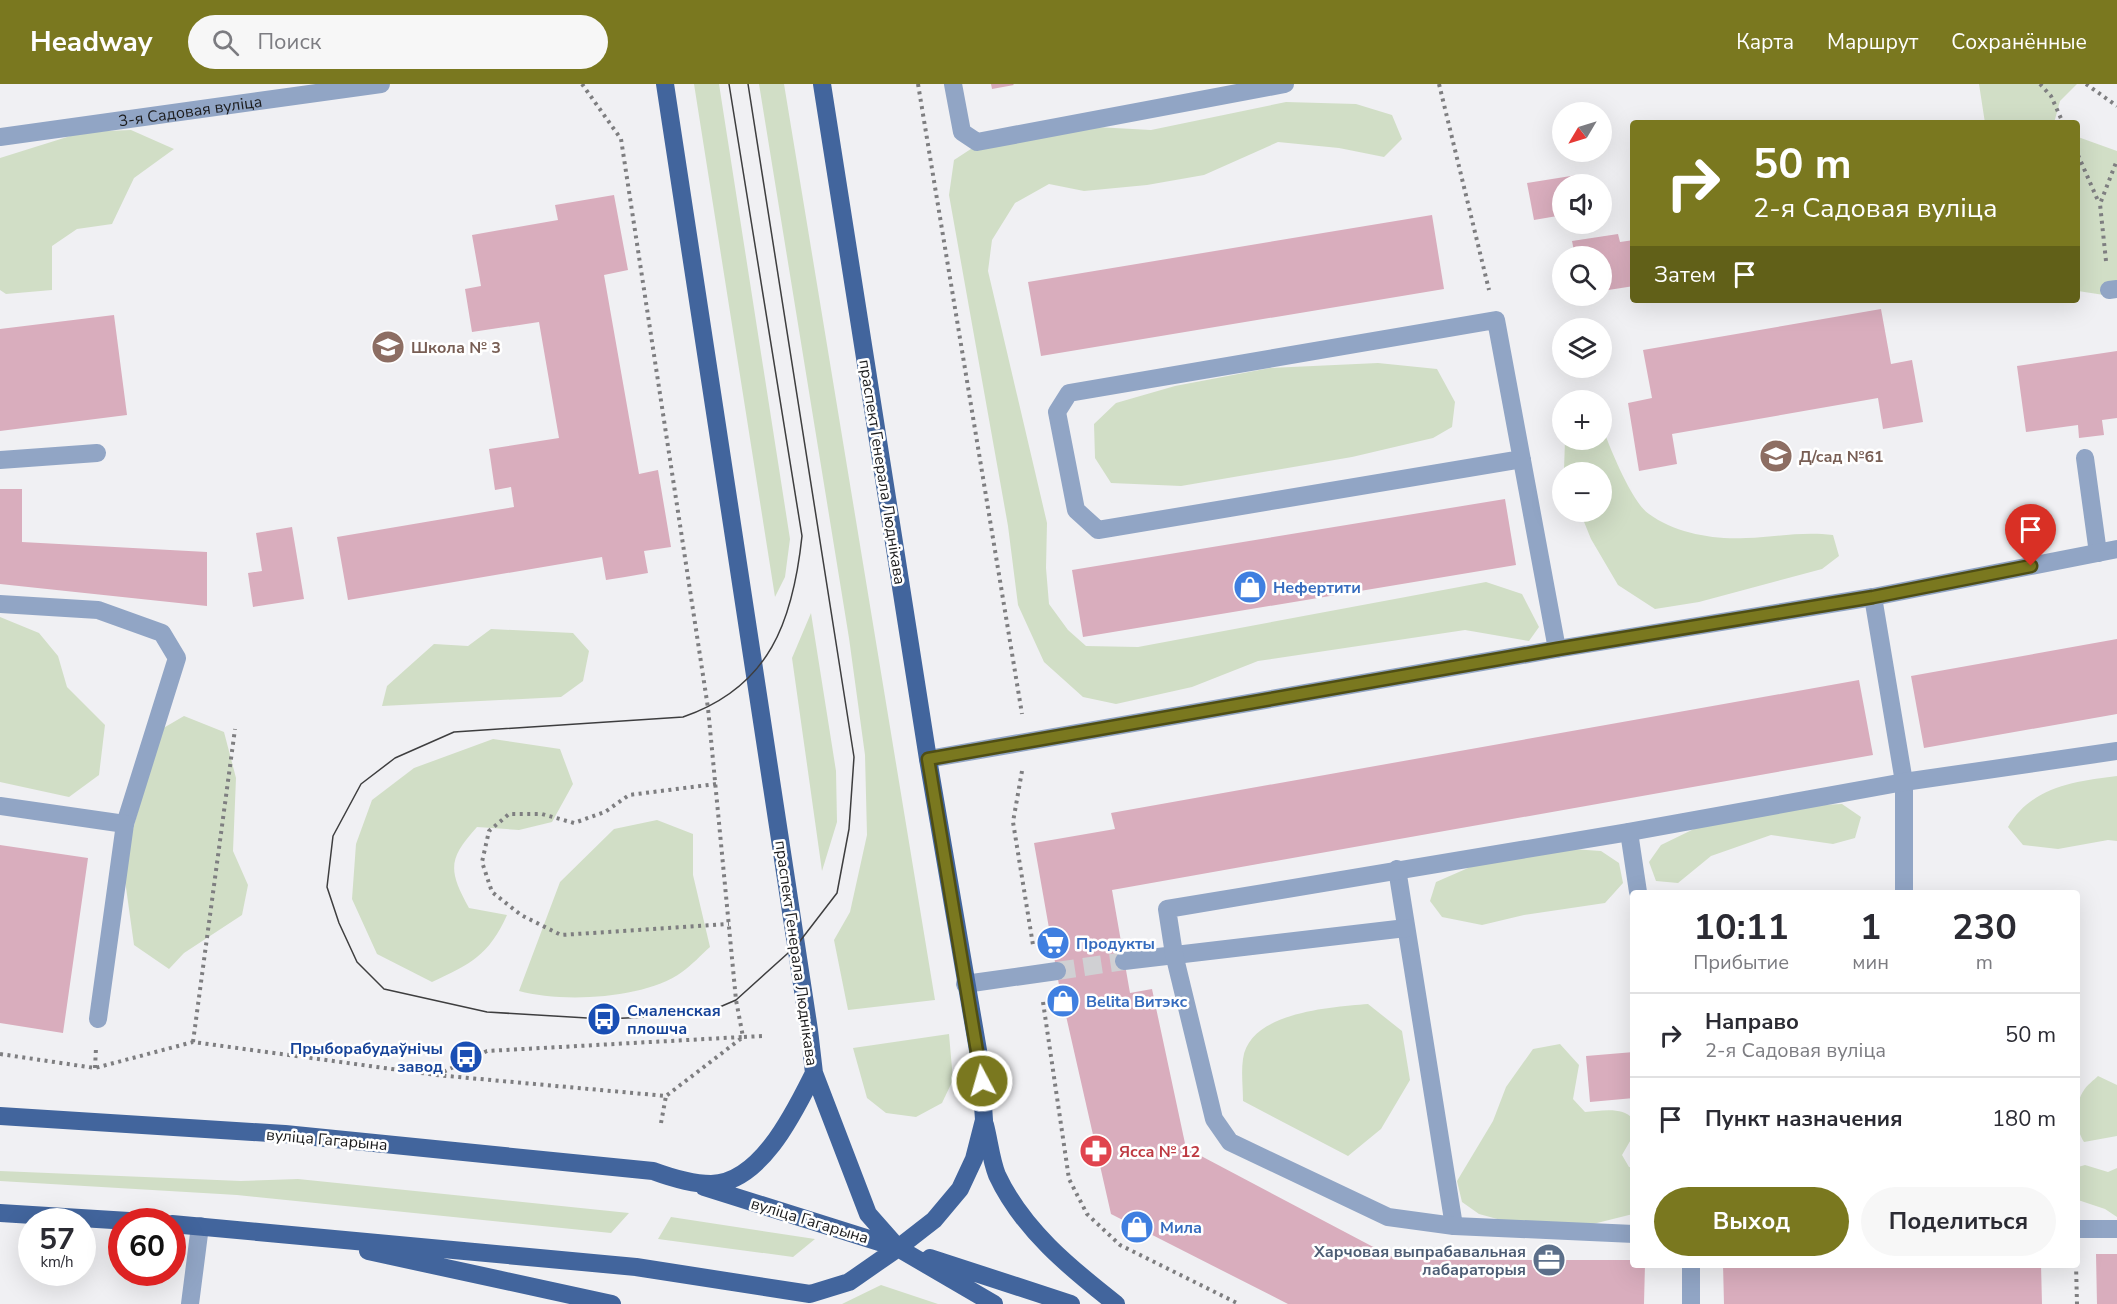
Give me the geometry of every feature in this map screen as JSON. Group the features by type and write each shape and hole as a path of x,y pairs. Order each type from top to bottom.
{"main road":[{"name":"праспект Генерала Люднікава","path":"665,84 797,945 814,1073 868,1214 898,1248 934,1220 960,1189 974,1159 984,1120 980,1062 928,759 822,84"},
{"name":"вуліца Гагарына","path":"0,1116 285,1134 653,1172 690,1183 702,1184 725,1182 740,1175 780,1135 794,1115 814,1073"},
{"path":"984,1120 996,1173 1013,1204 1056,1256 1116,1304"},
{"name":"вуліца Гагарына","path":"653,1172 1071,1304"},
{"path":"0,1213 108,1220"},
{"name":"вуліца Гагарына","path":"186,1225 636,1267 810,1294 849,1281 898,1248"},
{"name":"вуліца Гагарына","path":"284,1233 612,1304"},
{"path":"898,1248 994,1304"}],"street":[{"name":"3-я Садовая вуліца","path":"0,137 316,89 381,84"},
{"path":"953,84 962,132 977,142 1285,84"},
{"path":"1522,459 1098,530 1076,510 1057,412 1069,393 1496,320 1522,459 1557,649"},
{"path":"0,460 97,453"},
{"path":"2085,458 2098,553"},
{"path":"928,759 1557,649 1873,597 2117,549"},
{"path":"1873,597 1904,782 1904,890"},
{"path":"0,604 98,610 162,633 177,658 125,824 98,1019"},
{"path":"1630,1234 1455,1226 1388,1217 1230,1142 1214,1119 1174,954 1167,909 1629,832 1904,782 2117,751"},
{"path":"0,807 125,824"},
{"path":"1629,832 1638,890"},
{"path":"1397,869 1455,1226"},
{"path":"1124,961 1406,928"},
{"path":"965,984 1057,971"},
{"path":"190,1304 200,1226"},
{"path":"2080,1228 2117,1229"},
{"path":"1691,1268 1691,1304"}],"path":[{"path":"582,84 621,139 708,708 729,924 743,1037"},
{"path":"1439,84 1496,320"},
{"path":"2040,84 2051,96 2062,120"},
{"path":"2086,84 2117,106"},
{"path":"2080,159 2100,204 2113,290"},
{"path":"2100,204 2117,160"},
{"path":"193,1042 235,729"},
{"path":"716,784 629,795 605,812 574,823 542,814 509,814 489,831 482,862 492,892 521,915 561,935 729,924"},
{"path":"436,1075 487,1051 764,1036"},
{"path":"661,1123 666,1096 743,1037"},
{"path":"0,1054 95,1068 193,1042 436,1075 666,1096"},
{"path":"2076,1268 2077,1304"}],"green space":[{"path":"694,84 719,84 790,539 785,577 775,597"},
{"path":"759,84 784,84 935,1000 848,1010 834,940 850,912 867,835 865,755 849,638"},
{"path":"1979,84 2077,84 2060,101 2055,120 1985,120"},
{"path":"1286,102 1356,104 1392,115 1402,139 1384,157 1339,148 1278,142 1204,175 1147,185 1084,191 1049,184 1015,203 992,240 988,271 1047,523 1046,568 1049,604 1068,630 1086,646 1138,647 1486,582 1522,594 1539,627 1529,641 1465,630 1258,661 1192,687 1116,704 1083,697 1044,662 1018,605 1008,526 949,195 954,160 977,145 1041,124 1151,130"},
{"path":"131,130 174,149 134,178 112,224 77,229 52,246 52,290 6,294 0,290 0,158 83,132"},
{"path":"2080,138 2117,151 2117,297 2080,291"},
{"path":"1378,363 1437,369 1455,402 1452,427 1433,438 1352,457 1181,486 1111,483 1095,458 1094,424 1116,403 1175,386 1270,368"},
{"path":"1565,450 1611,450 1635,498 1642,508 1659,521 1695,534 1721,538 1833,535 1839,556 1822,569 1699,602 1655,609 1618,585 1591,539 1584,522 1612,522 1612,462 1564,462"},
{"path":"811,613 836,771 837,822 822,871 792,658"},
{"path":"0,617 39,633 58,656 67,687 105,725 99,775 69,797 0,782"},
{"path":"491,629 573,633 589,651 583,681 561,697 382,706 387,686 434,644 468,646"},
{"path":"184,716 224,732 236,778 233,851 248,885 242,915 184,953 169,969 134,945 123,866 160,730"},
{"path":"493,739 560,749 573,784 552,822 519,830 477,827 467,838 454,865 457,884 462,895 469,908 507,915 486,949 458,970 432,982 377,954 352,899 356,844 372,800 414,768"},
{"path":"2117,776 2117,841 2108,840 2058,849 2023,845 2008,827 2029,803 2055,788 2085,780"},
{"path":"1842,804 1861,817 1855,838 1833,844 1771,835 1711,856 1678,883 1656,881 1649,862 1661,845 1698,827 1822,805"},
{"path":"657,820 693,834 693,875 710,947 686,969 666,981 626,993 557,997 519,991 560,882 614,829"},
{"path":"1558,848 1601,851 1619,863 1623,883 1605,903 1524,915 1482,925 1442,917 1430,901 1436,882 1475,865"},
{"path":"1368,1004 1402,1031 1410,1080 1381,1129 1348,1156 1243,1101 1243,1059 1249,1043 1260,1031 1294,1015 1314,1010"},
{"path":"949,1034 953,1080 942,1103 916,1117 886,1113 867,1098 853,1048"},
{"path":"1560,1044 1579,1065 1573,1099 1585,1112 1617,1111 1630,1116 1630,1141 1622,1155 1630,1167 1630,1215 1589,1225 1501,1220 1479,1214 1462,1202 1457,1181 1493,1121 1506,1087 1533,1049"},
{"path":"2098,1076 2117,1085 2117,1136 2084,1142 2080,1134 2080,1099 2085,1088"},
{"path":"2085,1165 2108,1172 2117,1168 2117,1217 2105,1209 2080,1201 2080,1166"},
{"path":"0,1171 241,1181 298,1179 629,1213 611,1233 237,1195 0,1181"},
{"path":"671,1217 815,1239 793,1257 658,1239"},
{"path":"881,1285 938,1304 842,1304"}],"building":[{"path":"991,84 1013,84 1014,85 992,89"},
{"path":"1552,179 1552,217 1534,220 1527,183"},
{"path":"614,195 628,270 604,275 639,474 658,470 671,547 644,551 648,573 625,577 606,580 602,557 348,600 337,537 514,507 511,487 495,490 489,449 559,438 539,322 472,332 465,289 481,286 472,235 558,220 555,205"},
{"path":"1432,215 1444,289 1041,356 1028,282"},
{"path":"1618,234 1620,242 1630,241 1630,287 1612,289 1612,246 1573,246 1572,241"},
{"path":"1881,309 1891,364 1912,360 1923,422 1883,429 1878,398 1672,434 1677,464 1639,471 1628,403 1652,398 1643,350"},
{"path":"114,315 127,415 0,431 0,329"},
{"path":"2117,351 2117,418 2102,420 2104,435 2079,438 2078,425 2026,432 2017,366"},
{"path":"0,489 22,489 22,542 207,552 207,606 0,584"},
{"path":"1505,499 1516,565 1083,637 1072,570"},
{"path":"292,527 304,599 253,607 248,573 262,571 256,533"},
{"path":"2117,639 2117,714 1924,748 1911,676"},
{"path":"1859,680 1873,755 1112,890 1130,993 1152,989 1186,1148 1398,1260 1630,1260 1630,1268 1645,1268 1644,1304 1288,1304 1111,1214 1059,985 1034,843 1115,829 1111,813"},
{"path":"0,845 88,858 63,1033 0,1023"},
{"path":"1630,1052 1630,1098 1590,1102 1586,1056"},
{"path":"2096,1254 2117,1254 2117,1304 2097,1304"},
{"path":"1723,1268 2041,1268 2042,1304 1724,1304"}],"tunnel":[{"path":"1057,971 1124,961"}],"tram line":[{"path":"729,84 802,536 792,596 783,623 772,647 757,669 737,688 713,704 683,717 454,732 395,758 361,784 333,836 327,887 339,923 357,962 384,989 487,1012 604,1019 670,1016 715,1009 736,1000 797,945 837,893 849,829 854,757 748,84"}],"place":[{"name":"Школа № 3","path":"388,347"},
{"name":"Д/сад №61","path":"1776,456"},
{"name":"Нефертити","path":"1250,587"},
{"name":"Продукты","path":"1053,943"},
{"name":"Belita Витэкс","path":"1063,1001"},
{"name":"Смаленская плошча","path":"604,1019"},
{"name":"Прыборабудаўнічы завод","path":"466,1057"},
{"name":"Ясса № 12","path":"1096,1151"},
{"name":"Мила","path":"1137,1227"},
{"name":"Харчовая выпрабавальная лабараторыя","path":"1549,1260"}],"route":[{"path":"982,1081 928,759 1027,744 1557,649 1873,597 2031,566"}]}
